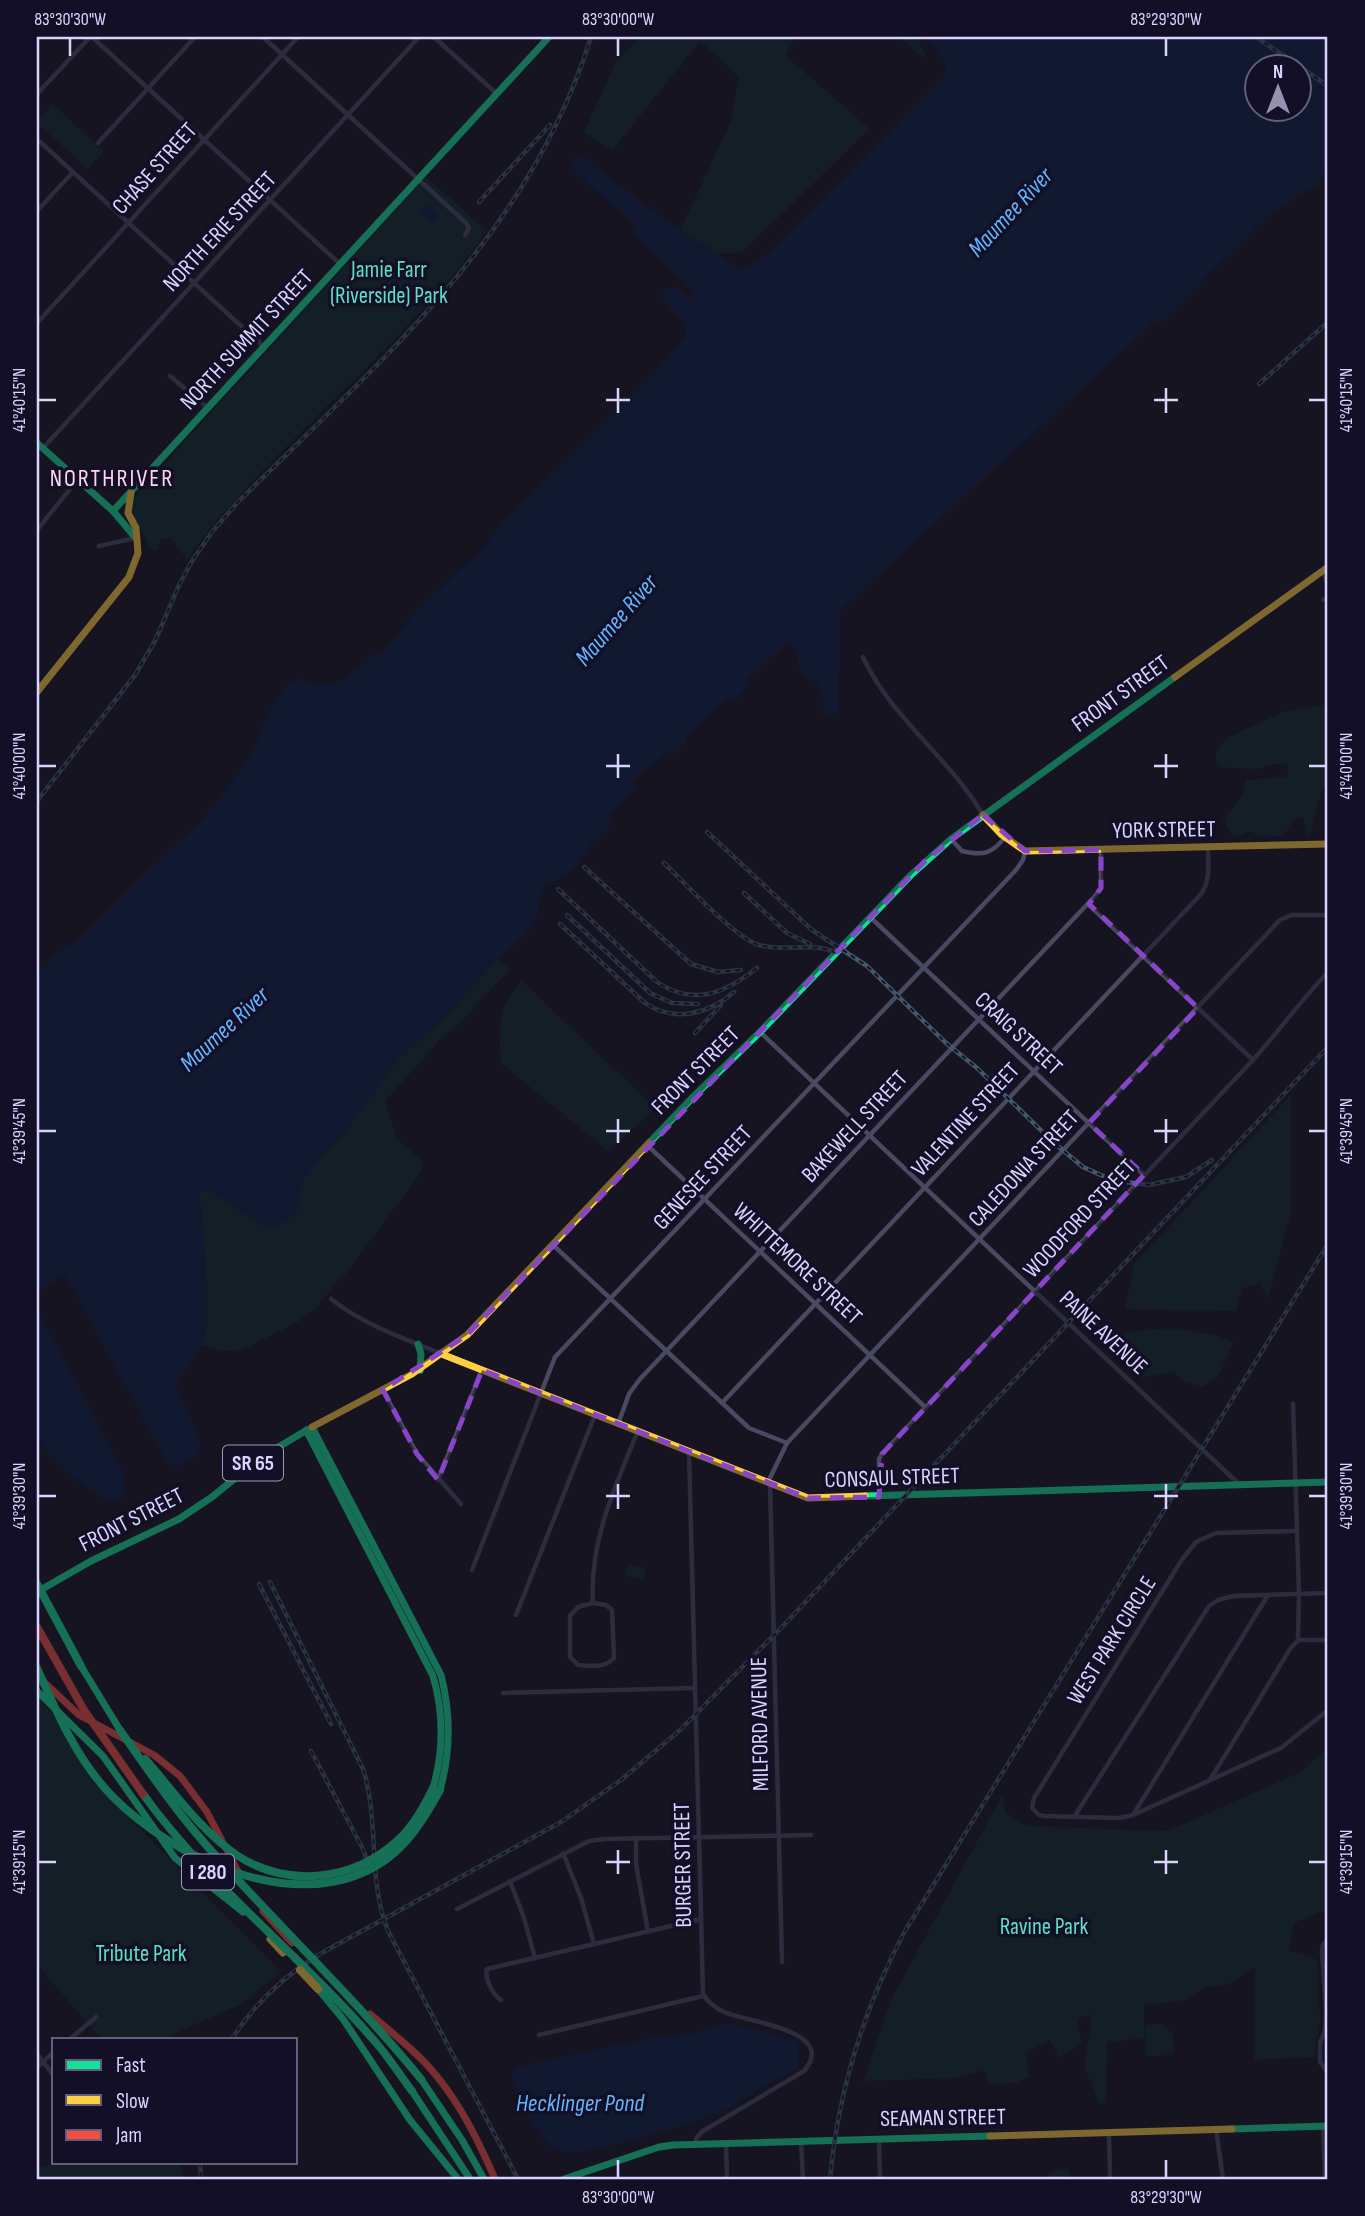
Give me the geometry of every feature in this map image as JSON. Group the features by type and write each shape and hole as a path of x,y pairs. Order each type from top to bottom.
{"main road":[{"name":"NORTH SUMMIT STREET","path":"113,511 549,37"},
{"path":"40,446 113,511 135,538"},
{"path":"37,692 129,577 137,558 136,528 130,519 128,507 133,489"},
{"name":"FRONT STREET","path":"37,1592 90,1561 179,1519 212,1497 260,1458 444,1355 467,1335 646,1145 760,1032 911,875 951,839 1325,569"},
{"path":"983,816 1005,838 1025,851"},
{"name":"YORK STREET","path":"1025,851 1328,844"},
{"path":"418,1344 421,1354 420,1370"},
{"name":"CONSAUL STREET","path":"444,1355 808,1498 1328,1482"},
{"path":"37,1668 60,1722 75,1749 111,1795 136,1819 166,1840 234,1873 272,1881 307,1884 337,1881 363,1873 387,1859 419,1827 437,1789 449,1753 448,1705 441,1675 309,1429"},
{"name":"I 280","path":"37,1584 81,1666 120,1730 167,1798 206,1845 383,2032 421,2079 462,2140 484,2179"},
{"name":"I 280","path":"37,1627 84,1710 146,1798 216,1881 323,1986 378,2045 470,2179"},
{"path":"37,1674 79,1715 154,1755 180,1776 202,1804 254,1900 320,1971 416,2054 438,2078 471,2127 495,2179"},
{"path":"37,1691 103,1756 175,1858 246,1915 318,1989 343,2019 410,2120 458,2179"},
{"path":"120,1730 212,1835 236,1854 277,1874 302,1877 329,1874 357,1866 383,1853 412,1825 437,1789"},
{"name":"SEAMAN STREET","path":"564,2179 659,2147 695,2144 1326,2126"}],"street":[{"path":"37,94 91,37 341,264"},
{"path":"98,144 195,37"},
{"path":"263,37 466,223 468,228 465,235"},
{"name":"CHASE STREET","path":"37,323 298,37"},
{"name":"NORTH ERIE STREET","path":"40,446 271,201 419,37"},
{"path":"434,37 497,94"},
{"path":"37,139 265,347"},
{"path":"37,211 73,172"},
{"path":"170,376 208,408"},
{"path":"37,530 78,479"},
{"path":"99,546 135,538"},
{"path":"1325,569 1328,586"},
{"path":"863,657 883,692 958,779 983,816"},
{"path":"951,839 962,851 987,852 997,848 1005,838"},
{"name":"VALENTINE STREET","path":"722,1403 1205,888 1208,878 1208,847"},
{"name":"BAKEWELL STREET","path":"618,1423 634,1386 1088,904 1101,888 1101,850"},
{"name":"GENESEE STREET","path":"472,1570 555,1357 1016,870 1025,851"},
{"path":"1088,904 1253,1060"},
{"name":"CALEDONIA STREET","path":"769,1483 787,1443 1280,920 1292,915 1328,915"},
{"name":"CRAIG STREET","path":"870,917 1144,1175"},
{"name":"WOODFORD STREET","path":"879,1497 878,1459 1253,1060 1328,972"},
{"name":"PAINE AVENUE","path":"760,1032 1240,1485"},
{"name":"WHITTEMORE STREET","path":"646,1145 925,1407"},
{"path":"553,1245 749,1429 787,1443"},
{"name":"CONSAUL STREET","path":"331,1299 367,1324 444,1355"},
{"path":"438,1480 482,1370"},
{"path":"383,1390 417,1454 460,1504"},
{"path":"1210,1781 1298,1640 1293,1404"},
{"path":"516,1615 595,1415"},
{"path":"593,1603 593,1570 604,1515 638,1431"},
{"name":"BURGER STREET","path":"689,1452 704,1996"},
{"name":"MILFORD AVENUE","path":"769,1483 782,1962"},
{"name":"WEST PARK CIRCLE","path":"1074,1818 1039,1815 1034,1812 1032,1804 1181,1561 1196,1542 1216,1533 1296,1531"},
{"path":"1074,1818 1209,1606 1233,1596 1328,1592"},
{"path":"1133,1815 1268,1595"},
{"path":"593,1603 606,1605 612,1610 614,1658 604,1665 578,1665 570,1657 569,1616 578,1607 593,1603"},
{"path":"1298,1640 1328,1640"},
{"path":"503,1693 695,1688"},
{"path":"1074,1818 1120,1818 1133,1815 1281,1748 1328,1710"},
{"path":"457,1909 589,1841 811,1835"},
{"path":"636,1839 636,1864 648,1932"},
{"path":"563,1853 581,1898 594,1944"},
{"path":"510,1881 535,1958"},
{"path":"501,2000 496,1997 486,1976 487,1969 701,1919"},
{"path":"1328,1939 1322,1952 1326,2012 1320,2051 1320,2062 1328,2073"},
{"path":"539,2035 704,1996 720,2010 774,2026 802,2038 813,2050 812,2059 804,2071 703,2132 697,2137 695,2144"},
{"path":"71,2038 96,2017"},
{"path":"37,2054 52,2073"},
{"path":"37,2067 52,2054"},
{"path":"1325,2179 1326,2126"},
{"path":"1216,2129 1223,2179"},
{"path":"1109,2132 1110,2179"},
{"path":"879,2138 880,2179"},
{"path":"802,2141 803,2179"},
{"path":"726,2143 727,2179"}],"highlighted area":[{"path":"983,815 1025,851 1101,850 1101,888 1089,904 1198,1008 1089,1123 1144,1175 882,1454 879,1497 808,1498 482,1370 438,1480 417,1454 383,1390 467,1335 925,861"}],"green space":[{"path":"641,37 796,37 785,55 870,129 741,253 719,253 680,231 731,121 739,76 700,41 612,151 584,132 616,62"},
{"path":"898,37 917,37 927,60"},
{"path":"52,104 104,151 88,169 37,123"},
{"name":"Jamie Farr (Riverside) Park","path":"426,177 487,231 420,312 239,495 187,560 171,538 159,542 158,551 149,549 132,511 135,496"},
{"path":"1328,687 1328,780 1320,795 1310,836 1306,832 1304,821 1299,817 1283,836 1260,837 1250,831 1240,836 1232,835 1226,823 1226,816 1241,799 1247,780 1287,777 1288,765 1273,764 1256,769 1220,767 1216,762 1216,752 1231,736 1285,711 1324,705"},
{"path":"498,959 510,970 447,1032 385,1101 397,1139 423,1161 422,1171 341,1280 338,1279 319,1305 299,1321 242,1350 225,1351 202,1346 207,1326 201,1192 209,1190 262,1226 300,1205 304,1178 346,1131 397,1061 445,1017"},
{"path":"522,981 655,1108 608,1151 501,1063 500,1029 503,1010 507,1000"},
{"path":"1291,1095 1291,1212 1268,1298 1260,1283 1243,1288 1236,1311 1125,1309 1134,1264"},
{"path":"939,1140 948,1147 935,1161 927,1153"},
{"path":"1151,1329 1204,1333 1233,1343 1218,1377 1203,1387 1185,1382 1174,1372 1140,1378 1116,1354 1112,1343 1113,1336"},
{"path":"627,1565 645,1568 644,1579 625,1576"},
{"name":"Tribute Park","path":"37,1697 53,1714 93,1782 282,1972 239,2005 164,2038 101,2038 37,1965"},
{"name":"Ravine Park","path":"1328,1748 1328,1909 1294,1923 1289,1950 1318,1960 1320,2025 1315,2057 1254,2060 1255,1967 1227,1985 1205,1987 1187,2000 1144,2005 1144,2038 1107,2042 1106,2103 1099,2103 1084,2066 1091,2026 1090,2014 1077,2019 1082,2043 1059,2058 1050,2040 1026,2052 1029,2077 1015,2083 988,2084 985,2070 955,2078 863,2081 891,2000 1003,1794 1005,1813 1027,1826 1168,1831 1299,1773"},
{"path":"1161,2024 1173,2034 1174,2055 1148,2056 1145,2053 1145,2025"},
{"path":"56,2164 182,2164 183,2179 37,2179 37,2168"},
{"path":"1068,2168 1071,2179 1047,2179 1050,2171"}],"water":[{"name":"Maumee River","path":"922,37 1328,37 1326,171 1317,185 1257,225 1158,325 1152,320 1148,324 1150,326 840,610 838,710 833,715 822,713 824,700 819,684 804,675 790,641 746,680 749,684 734,700 729,697 685,737 687,741 674,755 668,751 631,783 637,788 609,815 613,820 605,832 592,842 576,867 562,878 546,884 536,920 528,931 491,966 445,1017 397,1061 346,1131 305,1178 297,1213 281,1224 262,1226 209,1191 201,1192 206,1261 206,1336 176,1384 198,1436 200,1449 194,1457 178,1467 165,1459 65,1274 37,1292 37,976 52,958 85,933 201,822 243,768 270,710 287,685 296,679 322,685 335,683 345,679 385,649 421,607 485,547 505,521 654,374 687,335 681,319 661,296 664,289 676,287 690,299 695,292 632,232 636,226 573,169 571,163 577,156 583,157 731,264 737,267 746,266 771,251 947,74 942,58"},
{"path":"426,204 439,216 432,224 419,212"},
{"path":"37,1309 124,1473 124,1497 112,1503 60,1465 37,1434"},
{"name":"Hecklinger Pond","path":"726,2024 796,2041 799,2045 798,2066 794,2071 729,2108 646,2136 596,2149 563,2152 538,2131 514,2083 512,2074 516,2067 661,2036 697,2033 706,2027"}],"railway":[{"path":"37,801 135,675 155,641 179,585 212,532 237,503 396,346 444,292 489,235 530,174 564,109 591,37"},
{"path":"1256,37 1328,86"},
{"path":"479,202 550,125"},
{"path":"1259,384 1328,322"},
{"path":"707,832 812,930 867,966 946,1043 977,1068 1053,1142 1083,1167 1112,1180 1149,1185 1186,1177 1212,1160"},
{"path":"664,863 724,921 749,941 769,947 816,948 835,952"},
{"path":"584,867 691,964 718,972 741,970"},
{"path":"558,889 657,982 671,990 684,994 709,994 733,984 757,968"},
{"path":"744,893 787,933 810,944"},
{"path":"567,915 650,993 672,1003 698,1004"},
{"path":"560,924 645,1003 656,1009 668,1013 691,1013 714,1006 734,992"},
{"path":"695,1033 721,1005"},
{"path":"233,2038 260,2003 305,1963 561,1822 621,1780 679,1731 781,1628 1328,1047"},
{"path":"830,2179 839,2114 855,2051 877,1990 905,1931 1328,1244"},
{"path":"270,1582 363,1769 371,1809 378,1891 388,1931 518,2179"},
{"path":"259,1584 331,1724"},
{"path":"311,1751 363,1849 369,1866"},
{"path":"200,2164 201,2179"}],"traffic: fast":[{"path":"113,511 549,37"},
{"path":"37,443 113,511 134,536"},
{"path":"649,1143 911,875 951,839 1175,677"},
{"path":"418,1344 421,1354 420,1370"},
{"path":"312,1427 441,1675 447,1704 448,1732 440,1790"},
{"path":"306,1430 433,1676 441,1732 433,1788"},
{"path":"37,1592 91,1561 179,1519 212,1497 260,1458 307,1430"},
{"path":"865,1496 1328,1482"},
{"path":"37,1584 81,1666"},
{"path":"81,1666 120,1730"},
{"path":"37,1668 78,1752 112,1796 137,1819 167,1840 200,1858 235,1872 271,1881 308,1884 343,1880 376,1866 396,1851 421,1822 440,1790"},
{"path":"37,1691 103,1756 175,1858 243,1912"},
{"path":"120,1730 207,1846 369,2019 421,2079"},
{"path":"145,1759 188,1811 238,1856 278,1873 299,1876 341,1872 380,1854 408,1829 433,1788"},
{"path":"143,1794 197,1860 348,2012 382,2050 412,2091"},
{"path":"318,1989 343,2019 410,2120 458,2179"},
{"path":"421,2079 462,2140 484,2179"},
{"path":"412,2091 470,2179"},
{"path":"1232,2129 1328,2126"},
{"path":"564,2179 659,2147 673,2145 990,2136"}],"traffic: slow":[{"path":"37,692 129,577 138,553 136,528 128,513 131,493"},
{"path":"1175,677 1328,567"},
{"path":"983,815 1002,835 1025,851 1328,844"},
{"path":"312,1427 412,1374 467,1335 649,1143"},
{"path":"444,1355 808,1498 865,1496"},
{"path":"270,1939 283,1953"},
{"path":"300,1970 318,1989"},
{"path":"990,2136 1232,2129"}],"traffic: jam":[{"path":"37,1627 84,1710 143,1794"},
{"path":"44,1682 79,1715 154,1755 180,1776 207,1812 241,1877"},
{"path":"263,1911 292,1943"},
{"path":"370,2014 404,2042 435,2074 469,2124 495,2179"}],"district":[{"name":"NORTHRIVER","path":"112,478"}]}
